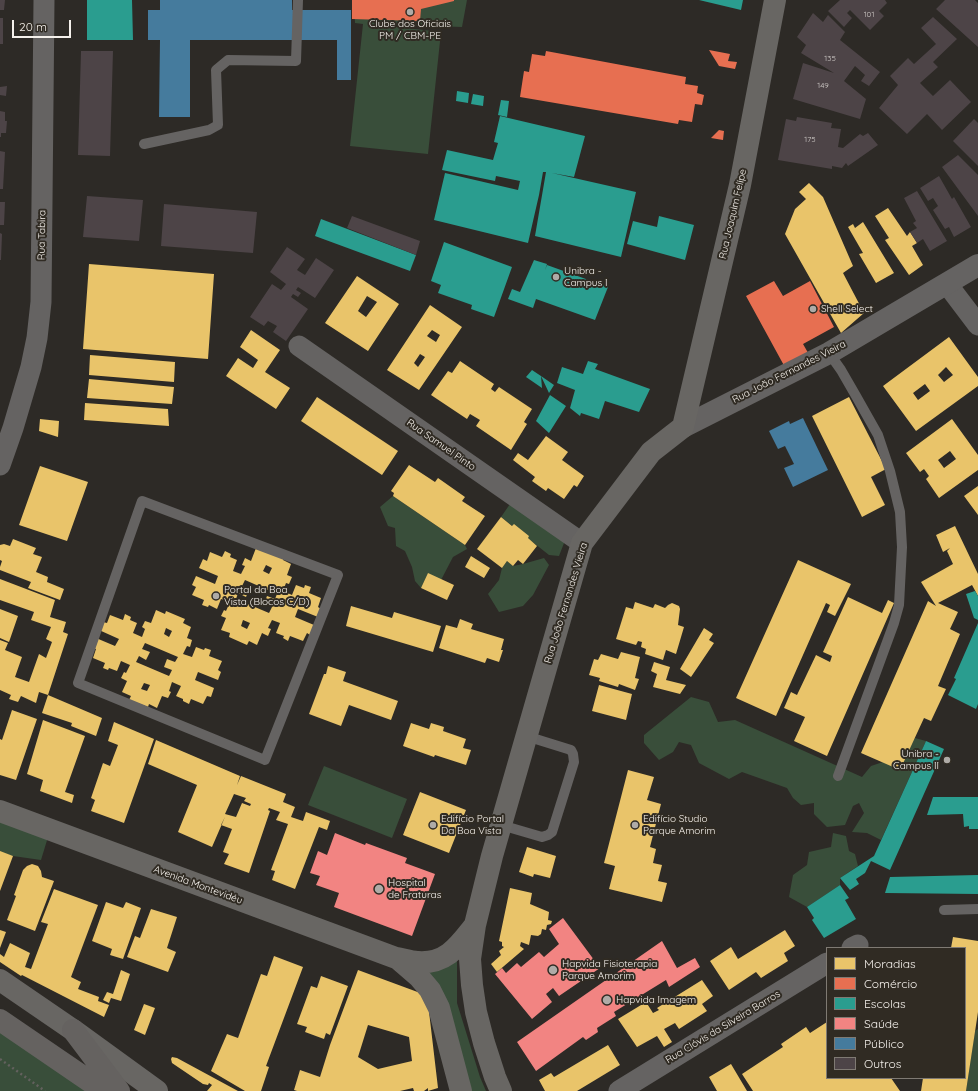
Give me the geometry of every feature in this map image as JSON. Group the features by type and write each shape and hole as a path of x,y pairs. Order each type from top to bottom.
{"highway":[{"path":"0,1020 104,1091"},
{"path":"73,1030 118,1091"}],"main road":[{"name":"Rua Joaquim Felipe","path":"683,427 740,185 775,0"},
{"name":"Rua João Fernandes Vieira","path":"501,1091 484,1043 472,985 470,959 475,925 490,863 582,543 651,452 683,427"},
{"name":"Avenida Montevidéu","path":"0,812 396,958 417,962 431,962 445,957 458,947 475,925"},
{"name":"Avenida Montevidéu","path":"396,958 419,977 430,990 439,1008 461,1091"},
{"path":"0,980 73,1030 157,1091"}],"street":[{"name":"Rua Tabira","path":"0,465 13,428 31,367 37,338 41,302 44,0"},
{"name":"Rua João Fernandes Vieira","path":"683,427 828,353 978,265"},
{"path":"946,284 978,324"},
{"name":"Rua Samuel Pinto","path":"299,346 582,543"},
{"name":"Rua Clóvis da Silveira Barros","path":"619,1091 826,964"}],"lane":[{"path":"144,144 209,130 218,125 216,70 228,60 296,60 298,0"},
{"path":"828,353 841,370 878,435 890,471 900,512 902,547 899,605 894,623 838,776"},
{"path":"142,501 338,574 265,760 78,683 142,501"},
{"path":"501,825 542,837 552,832 574,762 571,750 526,736"},
{"path":"944,910 978,909"}],"path":[{"path":"0,1060 45,1091"}],"green space":[{"path":"354,0 467,0 462,27 371,24 441,32 428,154 350,146 363,24 355,23"},
{"path":"393,496 465,545 467,549 453,557 441,580 428,574 421,588 415,581 412,567 405,551 396,546 395,528 388,526 380,507"},
{"path":"510,504 566,538 559,556 549,555 501,517"},
{"path":"544,558 549,565 533,595 523,606 499,612 488,594 499,580 502,568 507,561 513,566"},
{"path":"691,697 709,702 718,722 735,720 862,777 871,766 883,762 915,738 926,741 881,840 867,833 852,832 864,813 859,803 853,806 845,825 827,827 814,814 814,803 801,805 793,798 787,788 742,772 729,779 699,763 691,745 679,742 673,752 659,760 644,743 644,735"},
{"path":"324,766 407,799 392,838 308,805"},
{"path":"0,820 48,837 41,860 13,856 0,852"},
{"path":"833,833 846,836 849,851 855,854 858,866 840,878 840,885 807,907 789,897 793,875 807,865 809,852 831,847"},
{"path":"457,953 457,1003 480,1077 486,1091 468,1091 427,969"},
{"path":"0,1020 104,1091 0,1091"},
{"path":"978,1029 978,1091 966,1091 975,1031"}],"building: Moradias":[{"path":"809,183 823,197 853,266 843,273 864,313 841,333 785,234 795,209 806,199 799,192"},
{"path":"888,208 907,236 910,232 917,243 912,246 923,265 909,275 885,240 889,238 875,216"},
{"path":"863,222 894,273 876,283 859,254 863,253 848,227 853,224 855,228"},
{"path":"89,264 214,274 208,359 83,349"},
{"path":"357,276 399,304 368,351 325,323","holes":["367,296 377,302 366,317 358,311"]},
{"path":"430,305 462,327 419,390 387,370","holes":["432,330 440,335 436,342 427,336","420,354 425,357 418,367 414,363"]},
{"path":"251,330 280,350 265,372 290,388 276,409 226,376 238,358 253,368 258,360 240,347"},
{"path":"949,337 978,377 978,386 916,431 883,386","holes":["946,367 953,375 944,382 938,375","925,384 930,391 918,400 913,393"]},
{"path":"90,355 175,362 174,382 89,375"},
{"path":"460,361 494,384 491,389 495,392 499,387 532,409 524,422 527,424 511,450 476,426 480,420 470,414 467,419 431,395 448,371 452,373"},
{"path":"89,379 174,387 172,404 87,398"},
{"path":"317,397 398,451 382,475 301,421"},
{"path":"849,397 886,469 871,477 885,505 862,517 812,416"},
{"path":"85,403 168,409 169,426 84,420"},
{"path":"40,419 59,421 58,437 39,431"},
{"path":"952,419 978,455 978,470 939,498 926,479 929,476 924,469 920,472 906,453","holes":["950,451 956,459 944,468 938,460"]},
{"path":"546,436 568,452 562,460 584,476 577,487 574,485 564,499 548,488 546,491 532,481 535,477 513,460 518,453 528,460"},
{"path":"409,465 435,482 438,478 465,497 462,501 485,516 465,545 393,496 394,493 391,491"},
{"path":"40,466 88,482 67,541 19,525"},
{"path":"978,486 978,515 964,496"},
{"path":"501,517 512,526 514,524 529,536 528,538 537,546 523,564 518,560 513,566 507,561 502,568 477,549"},
{"path":"955,526 978,574 978,596 972,585 938,603 958,612 950,629 960,634 938,686 946,689 931,721 924,718 900,770 861,753 928,601 936,606 921,582 953,564 947,551 950,548 943,552 936,535"},
{"path":"13,539 36,548 33,554 42,557 36,572 48,577 47,582 64,589 60,600 28,588 31,582 0,570 2,561 0,560 0,545 4,544 10,546"},
{"name":"Portal da Boa Vista (Blocos C/D)","path":"256,548 284,556 283,560 291,564 287,575 292,577 289,584 286,583 283,591 292,595 296,585 304,588 305,585 311,587 309,593 321,598 318,607 321,609 318,617 298,609 295,617 314,625 310,635 307,633 303,641 290,636 288,641 283,638 284,636 276,633 280,623 272,620 268,628 271,629 268,636 262,633 257,645 249,641 247,645 229,637 230,633 221,630 226,618 221,616 224,610 226,611 230,602 221,599 217,609 209,605 208,607 202,605 204,600 192,595 196,587 192,585 196,576 215,584 218,576 199,568 203,559 207,561 210,552 222,557 225,551 231,554 230,557 237,560 233,571 241,574 245,566 242,565 245,558 251,561","holes":["266,565 272,568 269,574 263,571","245,580 277,594 275,599 267,596 264,604 272,607 269,613 236,599 238,593 246,597 249,589 242,586","243,620 250,623 247,629 241,626"]},
{"path":"471,556 490,568 484,578 465,567"},
{"path":"798,560 851,584 835,616 827,612 830,605 826,603 776,716 736,698"},
{"path":"428,573 454,585 447,600 421,588"},
{"path":"0,579 55,600 50,617 66,622 63,632 68,634 48,695 39,692 36,703 21,696 18,702 9,699 11,695 0,690 0,640 8,643 5,650 22,657 15,677 29,682 39,654 46,658 52,642 46,639 51,627 31,620 34,612 0,600"},
{"path":"848,597 882,613 888,600 894,603 827,756 794,741 805,717 784,708 791,692 797,695 816,655 830,662 832,656 823,652"},
{"path":"635,602 653,608 655,604 665,608 672,603 679,606 678,625 684,627 676,654 666,650 663,660 645,654 646,649 641,647 642,642 638,641 636,645 616,639 626,607 633,609"},
{"path":"351,606 392,618 394,612 441,626 433,652 346,626"},
{"path":"0,609 18,616 9,642 0,638"},
{"path":"156,610 165,614 166,611 185,619 183,623 191,627 187,638 192,640 190,647 187,646 183,654 192,657 196,647 204,650 205,648 211,650 209,656 222,661 218,670 221,672 218,680 198,672 195,680 214,688 211,697 207,696 203,704 191,699 189,704 183,701 183,699 176,696 181,686 172,682 169,691 171,692 168,698 162,696 157,708 149,704 148,707 129,700 131,696 122,692 127,681 121,678 124,672 126,673 130,665 121,661 117,671 109,668 108,670 103,668 105,663 93,658 96,649 92,648 96,638 115,646 119,639 99,630 103,622 107,623 110,615 123,620 125,614 131,617 130,620 137,623 133,633 142,637 145,629 142,627 145,621 151,623","holes":["166,628 172,631 169,637 164,634","145,643 178,657 175,662 167,659 164,667 172,670 169,676 136,662 139,656 146,660 150,652 142,649","144,683 150,685 147,691 141,689"]},
{"path":"460,619 473,624 471,629 504,639 501,650 503,650 499,662 487,658 485,663 439,648 446,625 457,628"},
{"path":"704,628 713,634 709,640 714,643 691,677 680,669"},
{"path":"621,652 640,657 635,678 639,679 635,690 619,684 618,687 599,681 600,678 589,675 594,659 598,660 601,654 618,659"},
{"path":"654,662 670,667 666,680 686,685 680,694 653,687 657,674 651,671"},
{"path":"328,666 346,672 343,681 398,701 391,720 349,705 341,726 309,714"},
{"path":"599,685 632,694 626,720 592,711"},
{"path":"48,695 102,718 96,736 71,726 72,723 42,713"},
{"path":"12,710 37,719 16,780 0,775 0,739 2,740"},
{"path":"43,720 85,736 65,792 74,795 72,803 40,791 43,780 27,774"},
{"path":"114,722 154,739 124,823 91,811 95,800 91,798 103,763 110,766 118,745 108,741"},
{"path":"411,723 429,729 431,723 444,727 443,731 466,739 463,748 471,750 466,765 435,755 434,757 403,746"},
{"path":"156,740 240,776 237,785 241,776 286,794 283,802 295,807 291,817 303,821 306,812 330,821 327,830 319,827 295,889 272,880 275,871 271,870 288,824 276,820 280,812 269,808 268,810 270,811 249,873 224,864 229,854 223,852 232,829 221,825 212,847 178,832 197,785 148,764","holes":["234,794 246,798 244,801 251,804 250,806 242,803 236,817 225,814"]},
{"name":"Edifício Studio Parque Amorim","path":"628,770 654,777 647,800 661,804 650,847 656,849 653,863 662,865 658,881 667,883 662,902 609,889 615,866 604,863"},
{"name":"Edifício Portal Da Boa Vista","path":"420,792 466,810 449,853 403,835"},
{"path":"527,847 556,856 550,878 534,874 533,877 519,872"},
{"path":"0,851 13,856 0,891"},
{"path":"32,864 38,866 42,877 54,881 35,931 7,920 16,896 14,895 23,870"},
{"path":"510,888 532,893 530,904 549,912 548,920 552,921 551,924 547,925 546,930 542,929 541,934 538,936 531,935 529,945 521,942 520,946 524,949 497,972 491,964 501,955 499,951 504,947 502,946 502,942 499,941"},
{"path":"54,889 98,905 71,977 81,982 78,989 99,997 98,1001 109,1005 104,1017 22,975 21,976 0,962 0,954 4,957 10,943 30,953 25,967 31,969 48,924 41,922"},
{"path":"106,902 123,908 126,902 141,908 123,959 110,955 112,949 92,941"},
{"path":"151,909 177,917 167,948 176,952 168,972 127,957 135,936 140,938"},
{"path":"0,930 6,932 0,948"},
{"path":"785,930 795,946 784,953 788,961 761,978 756,972 729,990 710,961 731,947 738,959"},
{"path":"953,937 978,941 978,1012 966,1091 921,1091 923,1079 966,1079 966,947 951,947"},
{"path":"274,956 303,967 266,1066 269,1067 261,1091 245,1091 211,1071 227,1034 238,1038 261,974 267,976"},
{"path":"121,970 130,974 121,1001 111,998 109,1003 103,1000 107,992 113,994"},
{"path":"358,970 423,994 428,1003 438,1088 428,1091 428,1088 424,1091 414,1091 413,1088 400,1091 294,1090 300,1070 320,1077 330,1045","holes":["368,1025 409,1037 412,1061 378,1069 358,1057"]},
{"path":"321,976 348,986 330,1035 326,1033 324,1039 305,1032 307,1027 297,1024 311,986 317,988"},
{"path":"702,980 713,996 702,1004 707,1011 679,1029 675,1023 664,1029 672,1042 664,1047 657,1036 637,1047 618,1019 646,1002 653,1013 659,1010 657,1008"},
{"path":"144,1004 155,1008 145,1035 134,1030"},
{"path":"826,1023 826,1079 892,1079 900,1091 753,1091 742,1074 783,1047 781,1044 806,1027 810,1033"},
{"path":"608,1045 620,1065 577,1091 545,1091 539,1080 551,1073 554,1077"},
{"path":"172,1057 177,1058 238,1091 207,1091 212,1085 209,1083 208,1085 203,1084 172,1063"},
{"path":"731,1064 747,1091 717,1091 709,1077"}],"building: Comércio":[{"path":"352,0 454,1 421,9 420,21 352,19"},
{"path":"709,50 730,54 728,61 737,62 735,69 719,66"},
{"path":"546,51 686,77 685,84 698,86 697,93 704,95 702,105 695,104 692,122 679,120 678,124 520,97 524,71 529,72 532,54 545,56"},
{"path":"719,130 724,131 723,140 711,138"},
{"path":"774,281 783,296 810,281 834,327 803,344 811,358 787,371 746,296"}],"building: Escolas":[{"path":"87,0 132,0 133,40 87,40"},
{"path":"699,0 743,0 741,10"},
{"path":"457,91 469,93 468,103 456,101"},
{"path":"473,94 484,96 483,106 471,104"},
{"path":"501,100 509,101 507,117 498,115"},
{"path":"500,116 585,136 574,177 552,173 636,192 621,257 535,236 546,172 543,172 528,243 434,220 445,173 518,190 520,181 496,176 495,181 442,170 447,150 493,160 498,143 494,142"},
{"path":"659,216 694,225 685,260 627,244 633,221 657,227"},
{"path":"321,219 416,255 410,271 315,236"},
{"path":"444,242 512,267 494,317 471,309 472,305 438,293 441,285 431,281"},
{"path":"534,260 547,264 545,270 547,265 608,287 595,320 536,299 533,308 508,299 512,289 520,292"},
{"path":"588,361 598,364 595,369 650,389 639,412 605,401 599,419 581,413 580,416 570,408 575,390 557,383 562,367 583,374"},
{"path":"532,370 541,376 542,388 526,377"},
{"path":"541,376 554,385 549,393"},
{"path":"550,395 566,406 549,433 536,421"},
{"path":"975,591 978,596 978,620 974,618 966,594"},
{"path":"978,623 978,704 976,709 948,695 956,679 954,678"},
{"path":"926,741 944,749 890,870 871,861 865,873 856,879 859,884 850,890 840,878 874,856"},
{"path":"933,797 978,797 978,829 969,829 969,826 964,827 963,814 927,815"},
{"path":"978,875 978,894 885,893 890,877"},
{"path":"840,885 849,898 845,900 856,919 824,938 812,920 814,918 807,907"}],"building: Saúde":[{"name":"Hospital de Fraturas","path":"335,833 365,845 366,843 407,858 405,863 435,874 412,936 334,907 339,893 316,885 320,876 310,873 318,851 327,855"},
{"name":"Hapvida Fisioterapia Parque Amorim","path":"563,918 600,968 559,996 553,988 546,994 552,1002 532,1019 495,974 502,968 506,973 517,963 521,967 539,952 544,957 559,944 549,929"},
{"name":"Hapvida Imagem","path":"662,941 677,968 695,958 700,967 669,987 666,980 614,1012 616,1016 597,1028 598,1032 586,1040 583,1037 536,1071 517,1042"}],"building: Público":[{"path":"160,0 292,0 292,10 351,10 351,80 337,80 337,40 190,40 190,117 159,117 160,40 148,40 148,10 160,10"},
{"path":"803,418 828,470 793,487 784,468 794,464 785,446 778,449 769,431 789,421 790,424"}],"building: Outros":[{"path":"0,0 5,0 4,10 0,10"},
{"path":"840,0 885,0 887,3 879,11 884,16 870,30 850,10 847,13 852,18 844,27 828,11"},
{"path":"945,0 975,0 978,3 978,47 936,9"},
{"path":"813,13 823,22 828,15 845,32 840,40 880,72 869,86 861,81 865,75 855,66 844,81 866,99 860,119 793,99 803,63 834,73 801,53 806,45 797,37"},
{"path":"933,17 957,39 933,62 938,67 920,83 933,96 950,80 971,102 942,130 927,114 907,134 879,108 898,85 890,76 908,58 914,64 936,44 921,28"},
{"path":"0,18 3,18 3,44 0,44"},
{"path":"81,51 113,51 110,156 78,155"},
{"path":"7,86 6,96 0,95 0,87"},
{"path":"0,111 5,112 5,121 7,121 6,133 1,133 1,137 0,137"},
{"path":"797,117 832,123 831,128 841,129 838,147 843,148 860,134 863,136 868,133 878,145 848,166 846,163 842,168 832,166 832,169 778,160 786,119 796,121"},
{"path":"974,119 978,123 978,166 953,141"},
{"path":"0,151 5,152 3,189 0,189"},
{"path":"958,155 978,175 978,216 942,167"},
{"path":"939,176 952,199 954,197 971,227 954,237 949,227 945,229 933,210 938,206 933,198 928,201 920,188"},
{"path":"917,191 947,241 930,251 923,239 917,243 910,232 917,228 913,223 916,221 904,198"},
{"path":"87,196 143,200 139,241 83,237"},
{"path":"0,202 5,202 4,225 0,225"},
{"path":"164,204 257,212 253,253 161,246"},
{"path":"352,216 420,241 416,255 347,228"},
{"path":"0,233 2,234 1,260 0,260"},
{"path":"287,247 305,259 297,270 305,275 316,258 334,270 315,298 298,287 296,290 301,293 298,297 293,294 291,297 308,309 286,341 273,332 277,326 268,321 264,326 250,317 272,284 281,290 286,284 270,272"}],"place":[{"name":"Clube dos Oficiais PM / CBM-PE","path":"410,12"},
{"name":"Unibra - Campus I","path":"556,277"},
{"name":"Shell Select","path":"813,309"},
{"name":"Portal da Boa Vista (Blocos C/D)","path":"216,596"},
{"name":"Unibra - Campus II","path":"947,760"},
{"name":"Edifício Portal Da Boa Vista","path":"433,825"},
{"name":"Edifício Studio Parque Amorim","path":"635,825"},
{"name":"Hospital de Fraturas","path":"379,889"},
{"name":"Hapvida Fisioterapia Parque Amorim","path":"553,970"},
{"name":"Hapvida Imagem","path":"607,1000"}]}
